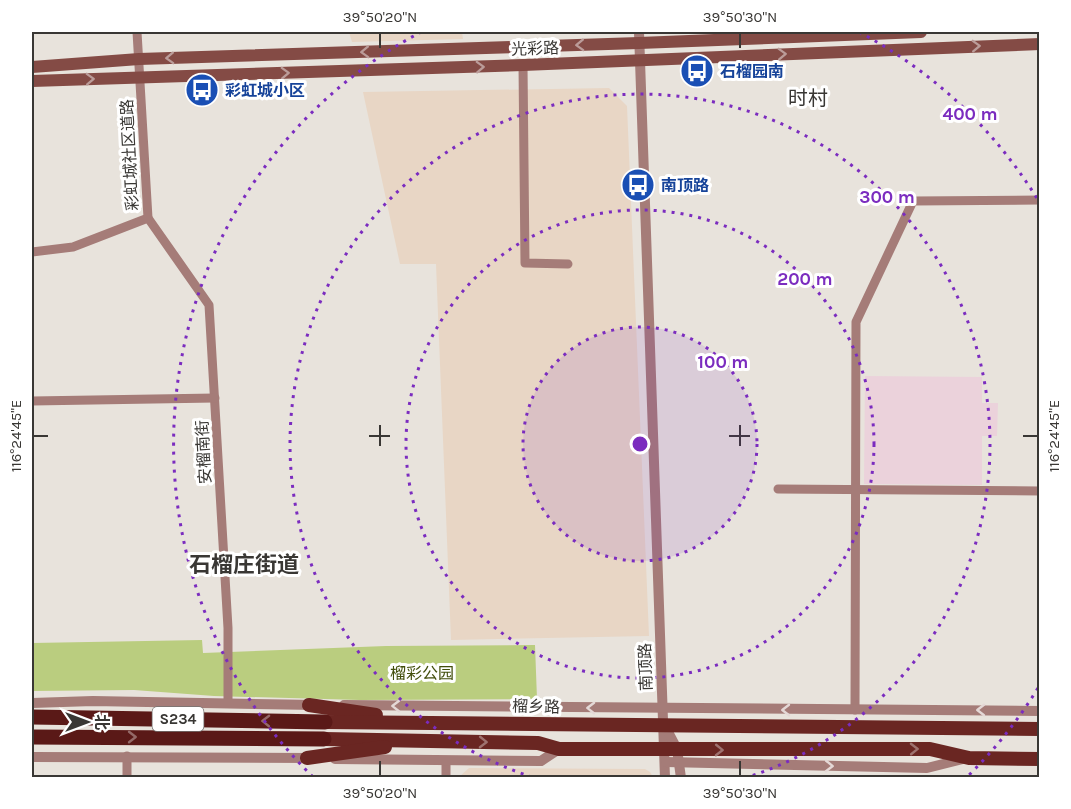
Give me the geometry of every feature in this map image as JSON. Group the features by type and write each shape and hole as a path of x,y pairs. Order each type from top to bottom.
{"highway":[{"name":"榴乡路","path":"32,717 325,722"},
{"name":"S234","path":"32,737 324,739"}],"main road":[{"name":"光彩路","path":"32,67 139,58 639,37 921,32"},
{"name":"光彩路","path":"32,81 523,65 1040,44"},
{"path":"309,705 423,722"},
{"name":"榴乡路","path":"325,722 1040,729"},
{"path":"324,739 538,743 559,749 645,750 672,756 930,749 969,758 1040,759"},
{"path":"307,758 424,741"}],"street":[{"name":"彩虹城社区道路","path":"32,252 73,247 148,218 137,32"},
{"name":"南顶路","path":"639,37 662,709 672,756 681,777"},
{"path":"523,65 525,263 568,264"},
{"path":"855,710 856,322 913,201 1040,200"},
{"name":"安榴南街","path":"148,218 209,306 228,628 228,704"},
{"path":"32,401 215,398"},
{"path":"778,489 1040,492"},
{"name":"榴乡路","path":"32,703 93,701 662,709 1040,711"},
{"path":"32,757 541,761 559,749"},
{"path":"127,756 127,777"},
{"name":"南顶路","path":"665,777 672,756"},
{"path":"446,760 446,777"}],"shaded area":[{"path":"349,32 462,32 463,39 352,42"},
{"path":"609,88 627,106 649,636 451,640 436,264 400,264 363,92"},
{"path":"865,376 982,377 982,403 998,403 997,436 982,436 982,485 864,484"},
{"path":"469,768 645,769 653,777 459,777"}],"green space":[{"name":"榴彩公园","path":"202,640 203,653 386,646 535,645 537,699 360,700 214,696 134,690 32,691 32,643"}],"place":[{"name":"石榴园南","path":"697,71"},
{"name":"彩虹城小区","path":"202,90"},
{"name":"南顶路","path":"638,185"}],"district":[{"name":"时村","path":"808,98"},
{"name":"石榴庄街道","path":"244,564"}]}
